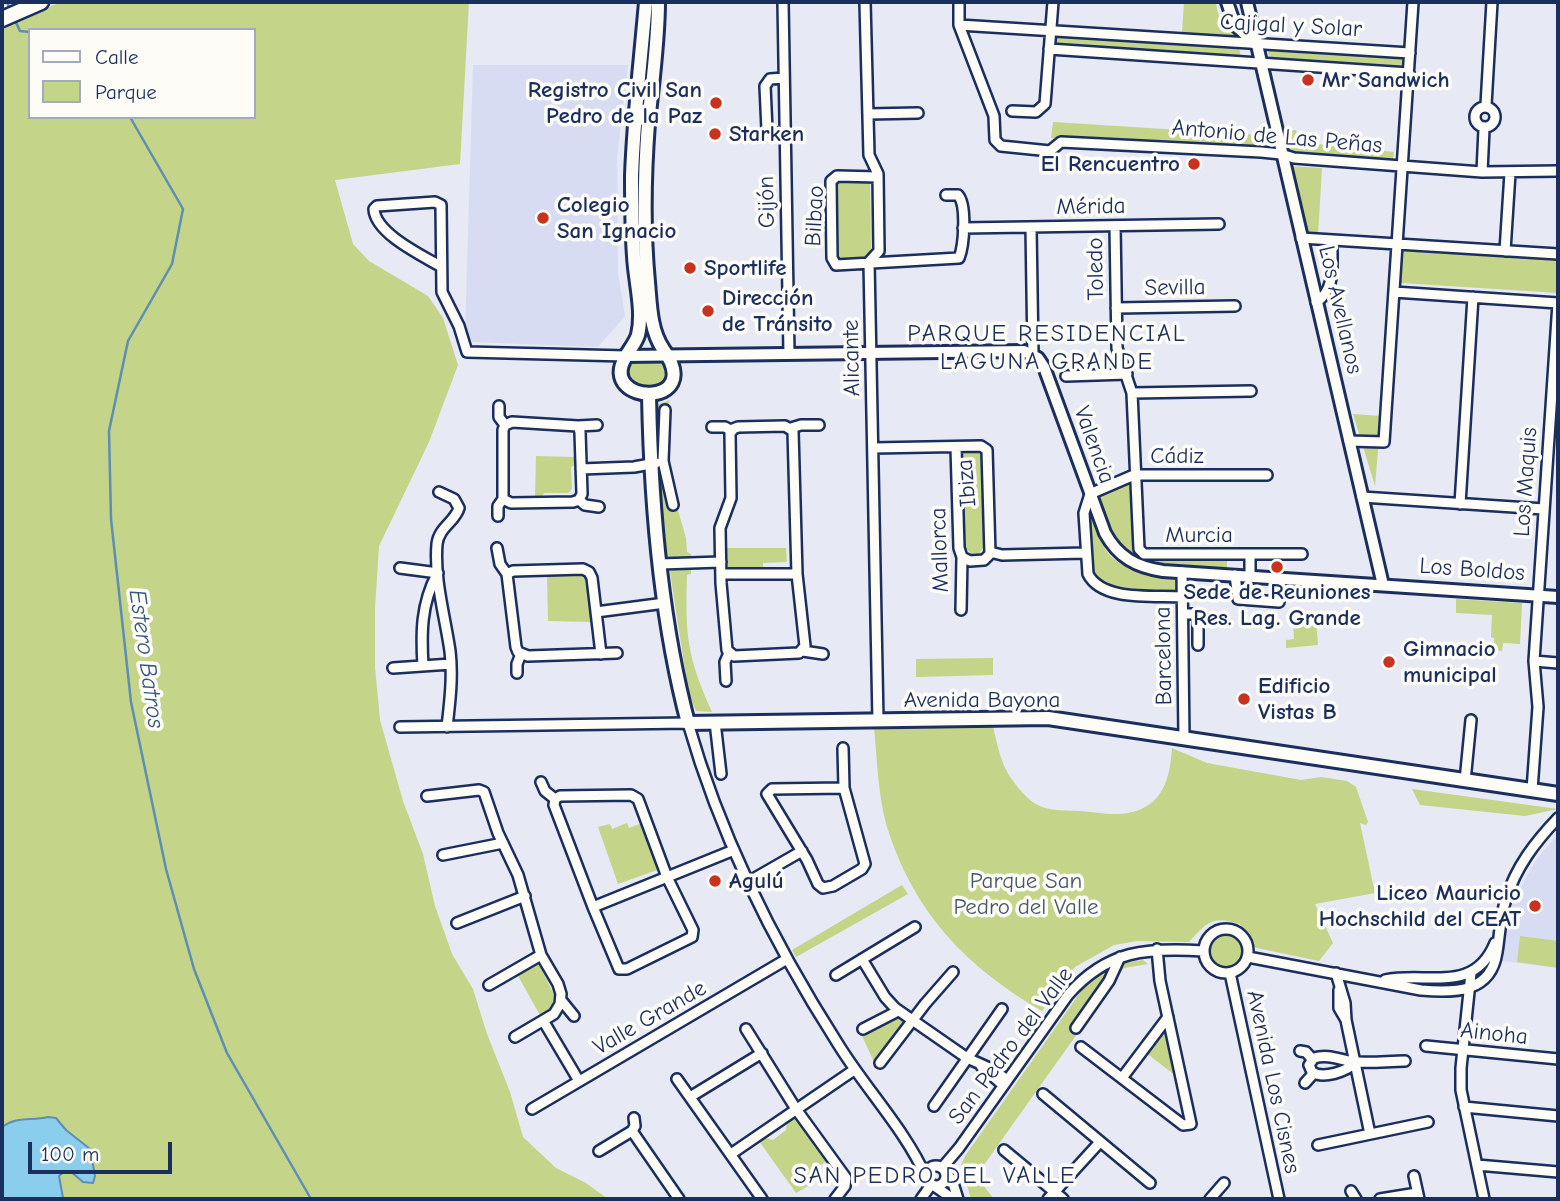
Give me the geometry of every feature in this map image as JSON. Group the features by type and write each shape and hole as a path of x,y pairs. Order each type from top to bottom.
{"highway":[{"path":"2,19 41,2"}],"main road":[{"path":"646,2 632,197 639,326 622,372 626,383 639,393 649,395 664,390 670,382 673,369 654,329 645,232 646,158 658,2"},
{"path":"649,395 657,462 660,564 678,683 688,723"},
{"name":"Avenida Bayona","path":"688,723 1039,718 1558,794"}],"street":[{"name":"Gijón","path":"783,2 789,354"},
{"name":"Alicante","path":"865,2 869,155 877,169 878,177 879,251 869,262 878,721"},
{"path":"959,2 959,25"},
{"path":"1012,111 1036,112 1044,107 1053,2"},
{"name":"Los Avellanos","path":"1227,2 1235,26 1255,44"},
{"name":"Los Avellanos","path":"1247,2 1383,585"},
{"path":"1349,440 1384,442 1413,2"},
{"path":"1482,172 1484,129 1478,126 1476,121 1478,110 1486,105 1492,2"},
{"name":"Cajigal y Solar","path":"959,25 1410,53"},
{"name":"Antonio de Las Peñas","path":"959,25 993,112 996,143 1001,146 1050,151 1061,142 1281,154 1294,158 1482,172 1558,171"},
{"name":"Cajigal y Solar","path":"1049,49 1409,72"},
{"path":"784,78 770,79 765,86 767,130 772,133 785,133"},
{"path":"868,114 918,113"},
{"path":"1505,251 1510,173"},
{"name":"Bilbao","path":"869,262 839,265 833,262 831,181 838,176 878,177"},
{"path":"869,262 955,260 961,254 962,199 958,195 946,195"},
{"path":"440,266 391,235 376,217 373,211 375,207 435,202 439,204 443,297 459,326 467,352 626,356 1020,351 1033,354 1031,227"},
{"name":"Mérida","path":"963,228 1219,225"},
{"name":"Toledo","path":"1115,226 1117,352 1132,393"},
{"path":"1301,238 1558,254"},
{"path":"1317,302 1329,290 1332,240"},
{"path":"1394,292 1558,303"},
{"path":"1460,504 1473,297"},
{"name":"Los Maquis","path":"1532,790 1538,707 1534,661 1555,388 1558,303"},
{"name":"Sevilla","path":"1116,308 1235,306"},
{"name":"Valencia","path":"1033,354 1044,367 1105,533 1117,552 1141,566 1182,572 1383,585"},
{"path":"1066,376 1126,374"},
{"path":"1132,393 1251,391"},
{"name":"Murcia","path":"1132,393 1137,544 1144,554 1302,554"},
{"path":"499,406 499,417 505,425"},
{"path":"665,410 657,462 673,505"},
{"path":"498,516 498,506 503,499 505,425 512,422 597,425"},
{"path":"712,427 732,430 819,425"},
{"path":"503,499 511,503 579,500 582,494 578,426"},
{"path":"729,653 734,656 797,654 803,651 805,644 797,574 791,428"},
{"path":"726,681 725,662 729,653 721,574 721,523 731,494 732,430"},
{"name":"Ibiza","path":"873,448 981,446 988,452 990,552"},
{"name":"Mallorca","path":"956,447 959,548 962,557 961,610"},
{"path":"581,469 634,467 657,462"},
{"name":"Cádiz","path":"1090,494 1134,475 1267,475"},
{"path":"439,492 456,502 459,508 438,539 438,573 451,664 452,686 447,727"},
{"path":"1090,494 1084,507 1088,575 1092,583 1113,593 1183,597"},
{"path":"1362,497 1544,509"},
{"path":"579,500 585,505 599,507"},
{"path":"497,548 500,564 508,574 516,647 521,654"},
{"path":"962,557 970,561 984,560 990,552 1002,555 1086,553"},
{"name":"Murcia","path":"1250,554 1250,576"},
{"path":"660,564 721,562"},
{"path":"400,568 438,573"},
{"path":"508,574 513,570 586,570 592,576 601,654"},
{"name":"Barcelona","path":"1182,572 1184,739"},
{"path":"423,666 423,611 438,573"},
{"path":"721,574 797,574"},
{"path":"1235,575 1238,599 1279,602"},
{"name":"Los Boldos","path":"1383,585 1558,597"},
{"path":"596,612 665,603"},
{"path":"1183,614 1198,616 1198,645"},
{"path":"803,651 823,654"},
{"path":"521,654 617,653"},
{"path":"517,673 521,654"},
{"path":"1534,661 1558,663"},
{"path":"393,668 451,664"},
{"path":"1465,780 1471,720"},
{"path":"715,722 721,774"},
{"path":"688,723 706,782 734,850 787,959 854,1070 916,1155 930,1182 953,1199"},
{"name":"Avenida Bayona","path":"400,727 688,723"},
{"path":"843,748 844,788 864,862 863,868 830,887 823,888 818,884 802,851 769,799 768,792 774,789 844,788"},
{"path":"541,782 545,791 555,799"},
{"path":"427,796 482,791 518,875 541,955 558,984 561,1000 574,1016"},
{"path":"560,796 636,797 693,935 691,938 627,970 618,967 593,907 554,803 555,799 560,796"},
{"path":"1380,981 1471,973 1487,960 1498,934 1506,899 1517,871 1538,839 1558,818"},
{"path":"443,855 503,843"},
{"path":"593,907 734,850"},
{"path":"748,882 802,851"},
{"path":"457,923 524,897"},
{"path":"836,975 915,927"},
{"path":"1220,930 1231,930 1245,940 1248,957 1239,969 1230,973 1214,970 1207,962 1204,951 1211,936 1220,930"},
{"path":"1248,957 1431,991 1450,992 1470,988 1483,981 1493,967 1498,950 1498,934"},
{"path":"1081,1047 1183,1125 1191,1124 1160,981 1155,971 1154,949"},
{"name":"San Pedro del Valle","path":"941,1169 1078,984 1097,968 1120,957 1154,949 1204,951"},
{"path":"489,985 541,955"},
{"name":"San Pedro del Valle","path":"1076,1028 1113,975 1120,957"},
{"name":"Valle Grande","path":"532,1109 787,959"},
{"path":"862,959 885,997 898,1011 967,1058 994,1070 1005,1083"},
{"path":"880,1063 953,972"},
{"name":"Avenida Los Cisnes","path":"1230,973 1279,1199"},
{"path":"1336,973 1339,1008 1346,1020 1370,1134"},
{"path":"1471,973 1461,1080 1464,1107 1484,1199"},
{"path":"1431,978 1431,991"},
{"path":"515,1037 544,1022 556,1012 561,1000"},
{"path":"934,1106 1002,1009"},
{"path":"863,1030 898,1011"},
{"path":"1122,1078 1168,1017"},
{"path":"544,1022 579,1082"},
{"path":"747,1029 796,1109 846,1178 845,1186 835,1199"},
{"name":"Ainoha","path":"1426,1046 1558,1059"},
{"path":"1300,1051 1306,1052 1312,1059"},
{"path":"690,1097 762,1053"},
{"path":"1312,1059 1322,1056 1355,1062 1405,1061"},
{"path":"1312,1059 1309,1067 1318,1076 1344,1070 1355,1062"},
{"path":"731,1154 854,1070"},
{"path":"1305,1083 1314,1074"},
{"path":"677,1079 762,1199"},
{"path":"1042,1094 1150,1183"},
{"path":"1464,1107 1558,1116"},
{"path":"600,1151 632,1132 635,1126 634,1118"},
{"path":"1318,1145 1428,1122"},
{"path":"632,1132 679,1199"},
{"path":"1052,1196 1100,1142"},
{"path":"1004,1150 1052,1196 1063,1199"},
{"path":"916,1155 941,1169 952,1180 958,1199"},
{"path":"1477,1165 1558,1172"},
{"path":"921,1199 930,1182 929,1168 941,1169"},
{"path":"930,1182 942,1184 946,1178 941,1169"},
{"path":"1380,1199 1418,1196 1414,1176"},
{"path":"1210,1199 1224,1183"}],"shaded area":[{"name":"Colegio San Ignacio","path":"473,65 628,65 617,157 618,273 625,316 598,347 473,342 465,335"},
{"name":"Liceo Mauricio Hochschild del CEAT","path":"1558,834 1558,968 1502,961 1514,899 1536,860"}],"green space":[{"path":"61,2 469,2 460,164 335,180 353,244 369,261 428,296 443,318 458,365 429,442 379,546 375,667 380,720 403,801 423,854 435,906 452,954 473,989 523,1137 556,1168 586,1183 608,1199 2,1199 2,26"},
{"path":"1184,2 1216,2 1222,22 1237,36 1182,33"},
{"path":"1053,35 1239,47 1241,58 1052,47"},
{"path":"1266,47 1405,57 1404,69 1271,60"},
{"path":"1053,122 1260,135 1263,148 1051,138"},
{"path":"1279,130 1296,130 1299,142 1394,152 1391,170 1285,164"},
{"path":"1288,166 1322,168 1318,235 1304,234"},
{"path":"835,182 870,182 871,248 870,255 864,261 839,262 835,259"},
{"path":"1402,251 1558,260 1558,293 1401,283"},
{"path":"666,361 666,376 656,387 638,385 628,375 629,362"},
{"path":"670,400 661,410 662,469 668,505 677,507 691,559 665,560 656,405"},
{"path":"1353,414 1381,416 1375,486"},
{"path":"978,449 983,455 986,543 979,554 973,555 965,548 962,456 965,450"},
{"path":"536,456 575,457 575,465 571,467 572,489 568,493 544,493 540,499 535,498"},
{"path":"1127,484 1130,486 1136,551 1227,558 1227,568 1164,563 1128,550 1115,538 1105,520 1100,496"},
{"path":"1092,513 1108,554 1135,571 1177,579 1177,594 1106,587 1091,575 1087,514"},
{"path":"726,548 786,548 787,562 763,563 763,570 731,570 727,565"},
{"path":"673,568 691,569 691,574 687,575 686,596 689,645 697,676 712,712 696,711 689,695 670,572"},
{"path":"547,574 585,574 588,578 591,622 548,621"},
{"path":"1456,599 1522,603 1520,644 1503,643 1502,651 1493,650 1492,615 1456,613"},
{"path":"1316,617 1318,645 1286,648 1286,640 1294,639 1293,619"},
{"path":"993,658 993,675 916,677 916,659"},
{"name":"Parque San Pedro del Valle","path":"992,722 1007,772 1033,803 1052,809 1116,814 1140,810 1157,798 1162,790 1169,770 1172,748 1207,763 1301,780 1321,777 1347,781 1356,787 1368,822 1366,825 1360,823 1375,893 1315,904 1333,943 1319,961 1252,947 1240,924 1216,920 1201,929 1189,942 1137,941 1114,945 1075,967 1042,1011 990,976 946,935 912,886 898,858 882,803 874,726"},
{"path":"1412,789 1558,809 1525,816 1420,805"},
{"path":"627,823 629,828 642,823 660,869 618,884 598,827 610,824 612,829"},
{"path":"902,885 908,894 796,957 792,950"},
{"path":"1226,934 1238,940 1244,952 1238,964 1226,970 1214,964 1208,952 1214,940"},
{"path":"1520,936 1558,941 1558,968 1517,962"},
{"path":"1143,960 1148,964 1124,968 976,1176 994,1199 971,1199 961,1165 965,1156 1084,987 1115,964"},
{"path":"537,964 554,995 551,1009 541,1017 517,974"},
{"path":"898,1017 903,1019 903,1027 875,1064 862,1036"},
{"path":"1165,1028 1176,1076 1145,1052"},
{"path":"792,1118 799,1120 828,1160 815,1169 817,1174 806,1182 808,1186 796,1193 759,1141 765,1138 773,1140 786,1130 787,1122"}],"water":[{"path":"56,1118 66,1130 90,1149 95,1176 93,1183 83,1182 70,1171 65,1171 59,1176 65,1199 2,1199 2,1127 19,1120"}],"waterway":[{"name":"Estero Batros","path":"7,2 10,9"},
{"name":"Estero Batros","path":"14,18 20,31 28,32"},
{"name":"Estero Batros","path":"131,119 183,209 172,264 128,341 109,431 111,519 131,702 166,869 194,969 227,1053 311,1199"}],"place":[{"name":"Mr Sandwich","path":"1308,80"},
{"name":"Registro Civil San Pedro de la Paz","path":"716,103"},
{"name":"Starken","path":"715,134"},
{"name":"El Rencuentro","path":"1194,164"},
{"name":"Colegio San Ignacio","path":"543,218"},
{"name":"Sportlife","path":"690,268"},
{"name":"Dirección de Tránsito","path":"708,311"},
{"name":"Sede de Reuniones Res. Lag. Grande","path":"1277,567"},
{"name":"Gimnacio municipal","path":"1389,662"},
{"name":"Edificio Vistas B","path":"1244,699"},
{"name":"Agulú","path":"715,881"},
{"name":"Liceo Mauricio Hochschild del CEAT","path":"1535,906"}],"district":[{"name":"PARQUE RESIDENCIAL LAGUNA GRANDE","path":"1047,348"},
{"name":"SAN PEDRO DEL VALLE","path":"935,1176"}]}
